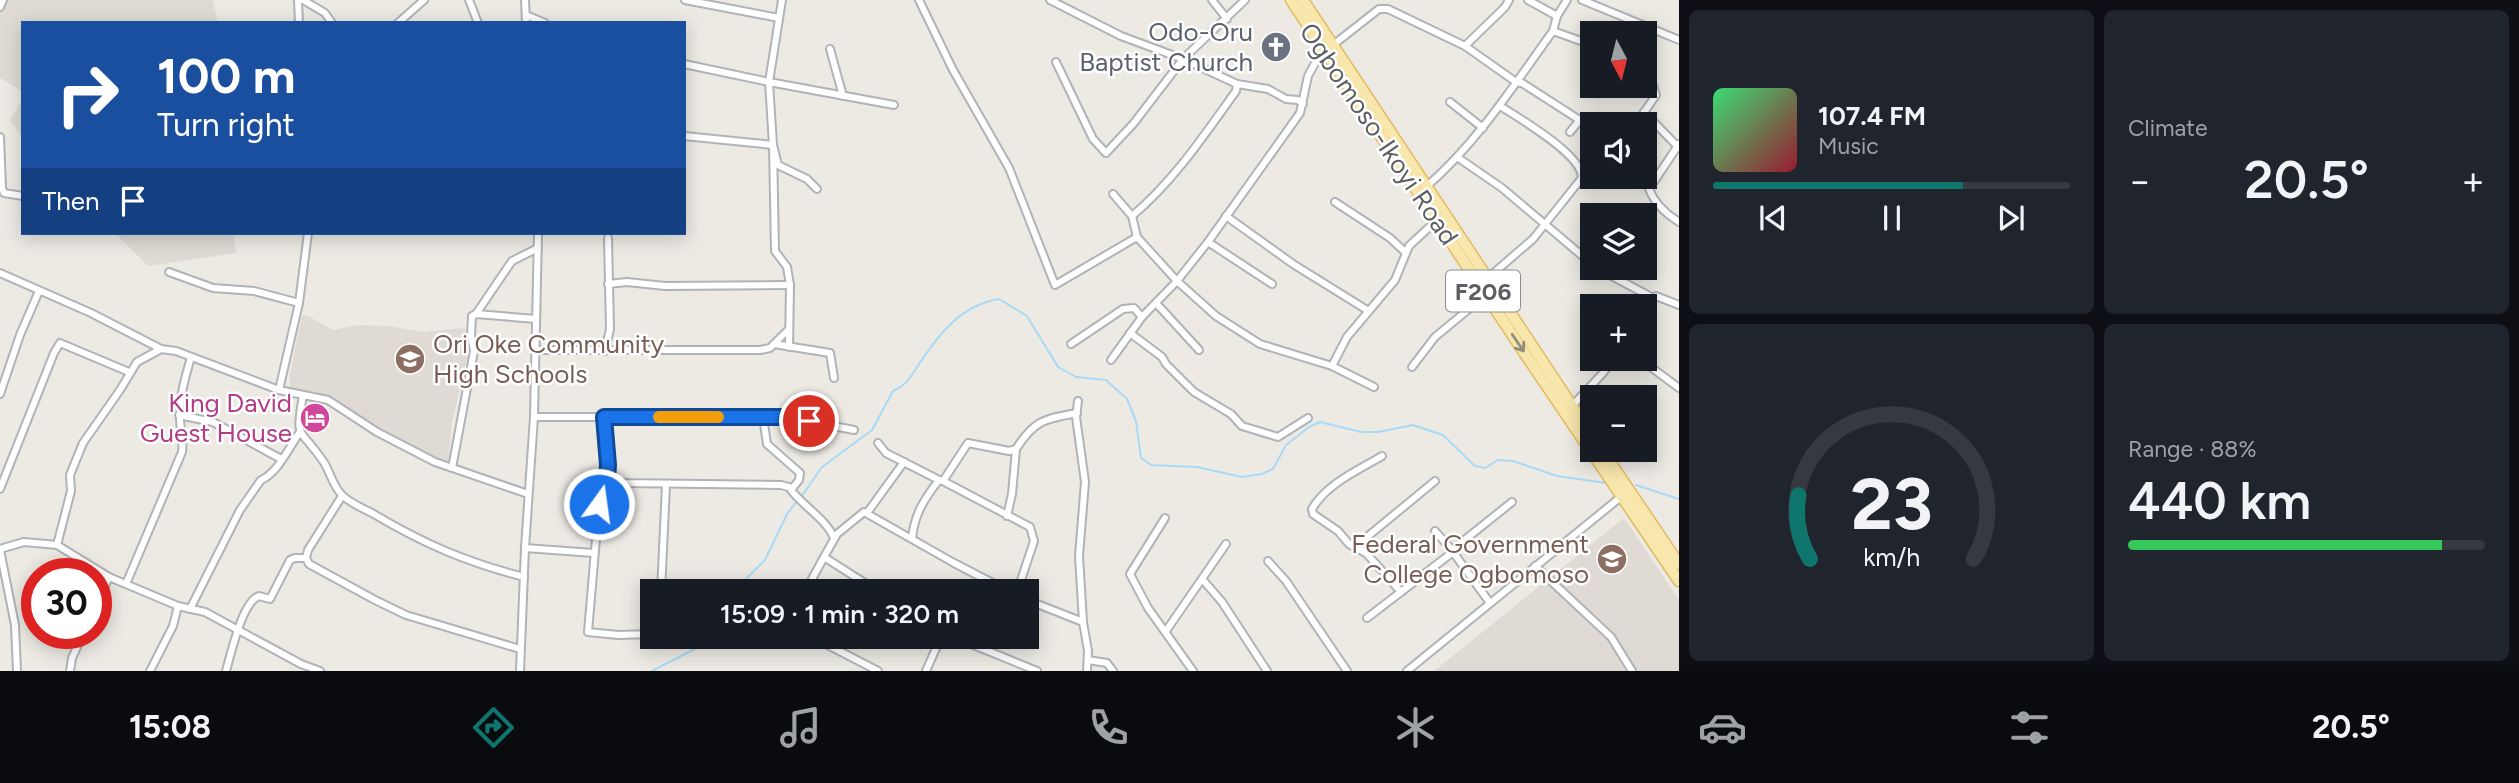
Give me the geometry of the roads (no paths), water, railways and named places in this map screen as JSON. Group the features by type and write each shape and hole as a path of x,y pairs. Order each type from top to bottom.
{"main road":[{"name":"Ogbomoso-Ikoyi Road","path":"1291,0 1679,581"},
{"name":"Ogbomoso-Ikoyi Road","path":"1303,0 1580,416"},
{"path":"1610,462 1679,564"}],"street":[{"path":"0,7 3,0"},
{"path":"299,21 300,0 325,13 331,21"},
{"path":"400,21 424,0"},
{"path":"469,0 477,21"},
{"path":"524,0 526,19"},
{"path":"685,0 779,18"},
{"path":"782,0 769,82 775,251 787,267 790,285 789,347"},
{"path":"919,0 953,70 1009,168 1055,285 1137,237"},
{"path":"1050,0 1121,36 1183,59 1237,84 1268,89 1286,99 1298,100 1303,104"},
{"path":"1212,0 1227,19"},
{"path":"1056,62 1093,139 1105,153 1134,123 1183,59 1245,0"},
{"path":"1465,46 1509,0"},
{"path":"1528,0 1557,16"},
{"path":"1418,192 1457,157 1483,128 1553,31 1557,16 1567,0"},
{"path":"1582,0 1679,40"},
{"path":"1333,45 1383,8 1414,20 1465,46 1516,82 1522,82 1580,120 1570,132"},
{"path":"1553,31 1580,41"},
{"path":"830,48 843,96"},
{"path":"1111,360 1142,317 1177,281 1208,242 1300,113 1308,76 1322,50"},
{"path":"686,64 894,105"},
{"path":"1132,216 1149,202 1189,156 1237,91 1237,84"},
{"path":"1644,112 1654,98"},
{"path":"1450,102 1483,128"},
{"path":"1500,106 1559,147 1580,169"},
{"path":"1657,125 1678,147 1649,189 1653,198 1669,216 1679,222"},
{"path":"686,136 773,145"},
{"path":"0,137 2,188 4,192 21,196"},
{"path":"773,145 778,165 807,179 817,189"},
{"path":"1457,157 1502,188 1580,254"},
{"path":"1489,277 1533,239 1580,181"},
{"path":"1113,194 1132,216 1137,237 1177,281 1216,316 1260,344 1332,366 1374,387"},
{"path":"1335,202 1390,238 1405,252"},
{"path":"1226,216 1293,264 1367,310"},
{"path":"1332,366 1367,310 1395,280 1405,252 1437,220"},
{"path":"279,390 299,303 308,235"},
{"path":"520,671 534,417 538,235"},
{"path":"605,351 610,329 608,238"},
{"path":"1208,242 1272,284"},
{"path":"452,468 474,351 471,319 512,261 538,248"},
{"path":"169,272 213,288 254,290 299,303"},
{"path":"0,273 91,313 161,349 176,351 279,390 328,400 377,432 435,462 528,494"},
{"path":"1619,280 1646,294"},
{"path":"608,284 790,285"},
{"path":"0,394 38,291"},
{"path":"1412,367 1435,337 1486,295"},
{"path":"1657,296 1679,305"},
{"path":"1156,303 1199,350"},
{"path":"1071,344 1123,309 1134,308 1142,317"},
{"path":"476,314 536,319"},
{"path":"535,350 760,350 775,344 789,329"},
{"path":"1130,333 1163,357 1166,364 1194,392 1231,414 1242,426 1278,436 1308,418"},
{"path":"0,489 60,343 129,372"},
{"path":"775,344 830,353 834,378"},
{"path":"57,545 72,491 70,475 83,443 137,362 161,349"},
{"path":"126,584 182,452 184,439 179,415 191,357"},
{"path":"1573,405 1604,371"},
{"path":"1656,371 1679,388"},
{"path":"303,395 298,425 300,432 324,461 342,496 441,551 524,577"},
{"path":"1078,401 1077,414 1085,482 1079,556 1087,671"},
{"path":"1007,516 1016,449 1026,432 1038,423 1077,414"},
{"path":"179,415 213,422 281,459"},
{"path":"534,417 786,417 853,430"},
{"path":"604,417 607,479 599,504 588,632 640,634"},
{"path":"763,417 767,444 800,473 799,480 790,490 830,528 834,538"},
{"path":"190,609 240,510 300,432"},
{"path":"878,443 886,453 1030,527 1034,533 1034,541 1021,579"},
{"path":"912,539 913,522 917,512 968,443 1009,451 1016,449"},
{"path":"1382,456 1330,489 1317,500 1312,509 1313,514 1366,552 1401,592"},
{"path":"867,513 904,462"},
{"path":"607,479 623,483 782,485 792,488"},
{"path":"1356,546 1436,481"},
{"path":"662,579 666,485"},
{"path":"342,496 308,550 306,558 309,564 406,615 520,649"},
{"path":"1406,671 1622,496"},
{"path":"1367,618 1512,502"},
{"path":"812,579 834,538 851,520 864,512 986,579"},
{"path":"1165,518 1130,574 1148,608 1193,671"},
{"path":"1435,531 1490,603"},
{"path":"17,671 15,625 0,550 24,542 57,545 78,558"},
{"path":"1166,631 1226,544"},
{"path":"525,548 594,553"},
{"path":"824,557 859,579"},
{"path":"226,671 239,630 254,598 259,596 270,599 290,560 306,558"},
{"path":"1268,561 1286,581 1347,671"},
{"path":"1535,566 1611,637 1632,671"},
{"path":"112,578 178,606 205,612 300,667 320,671"},
{"path":"1203,580 1222,602 1267,671"},
{"path":"1039,605 1083,622"},
{"path":"150,671 173,626 178,606"},
{"path":"70,671 76,649"},
{"path":"836,649 878,671"},
{"path":"926,671 936,649"},
{"path":"983,649 1037,671"},
{"path":"1088,660 1107,663 1113,671"}],"waterway":[{"path":"801,497 822,467 872,430 893,391 908,380 943,332 973,307 999,299 1027,316 1058,367 1076,377 1106,380 1127,399 1136,421 1141,458 1151,465 1197,467 1242,477 1262,474 1273,469 1286,445 1320,422 1361,432 1378,432 1413,425 1443,435 1475,466 1485,468 1498,460 1513,461 1557,476 1606,483"},
{"path":"1636,485 1679,499"},
{"path":"746,579 765,560 787,514 797,501"},
{"path":"652,671 695,649"}],"place":[{"name":"Odo-Oru Baptist Church","path":"1276,47"},
{"name":"Ori Oke Community High Schools","path":"410,359"},
{"name":"King David Guest House","path":"315,418"},
{"name":"Federal Government College Ogbomoso","path":"1612,559"}]}
